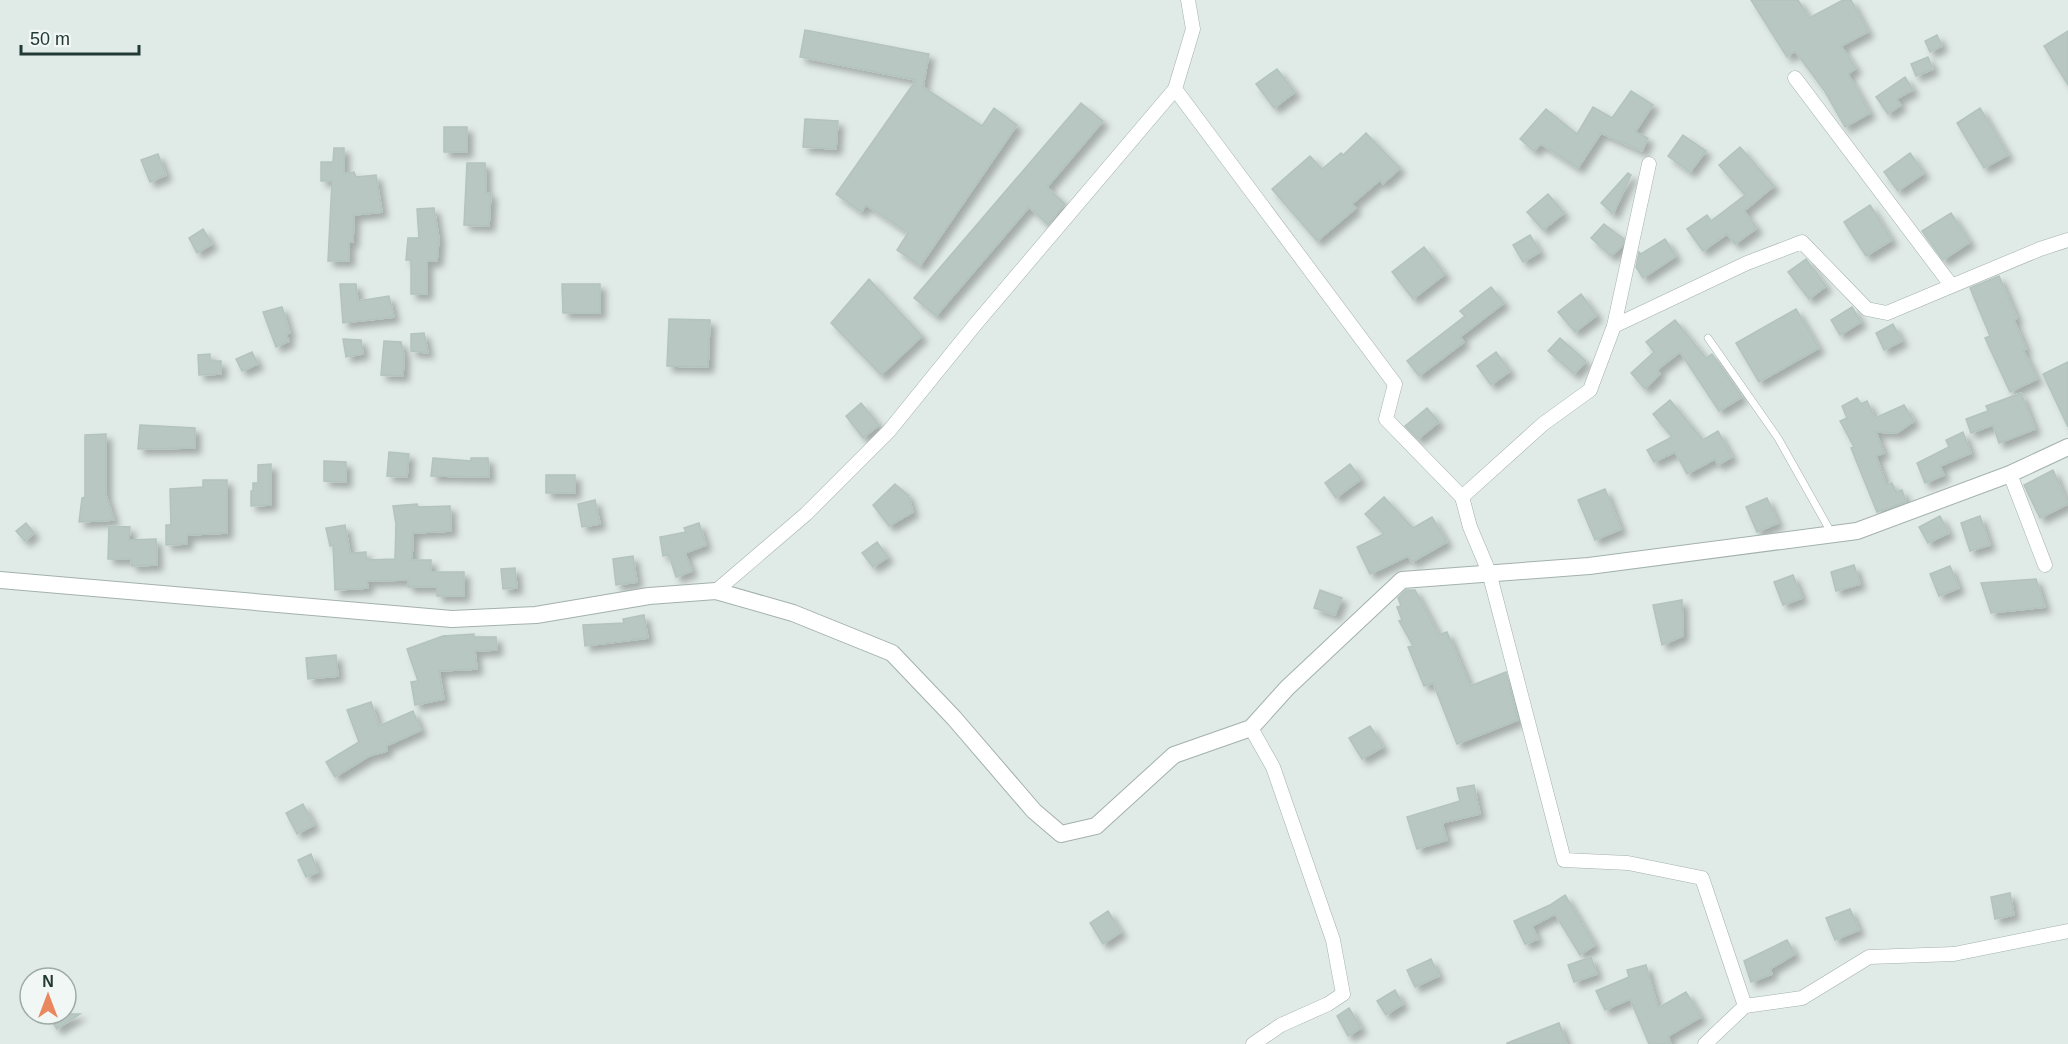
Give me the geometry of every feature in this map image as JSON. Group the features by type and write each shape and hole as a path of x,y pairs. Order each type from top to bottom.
{"street":[{"path":"716,591 806,514 889,431 974,326 1175,90 1192,29 1188,0"},
{"path":"1795,78 1951,285"},
{"path":"1175,90 1395,384 1386,419 1462,497 1470,527 1489,572 1564,860 1628,863 1702,878 1745,1006"},
{"path":"1462,497 1543,424 1590,390 1614,326 1649,164"},
{"path":"1614,326 1747,262 1802,242 1867,309 1887,313 1951,285 2068,240"},
{"path":"0,580 350,613 452,619 536,615 650,596 716,591 793,613 892,653 954,718 1034,811 1061,834 1096,826 1174,755 1251,728 1287,688 1402,580 1589,566 1857,531 2010,474 2068,447"},
{"path":"2010,474 2044,565"},
{"path":"1251,728 1273,767 1330,929 1339,962 1343,994 1328,1004 1281,1025 1253,1044"},
{"path":"1705,1044 1745,1006 1802,998 1869,957 1954,954 2068,931"}],"lane":[{"path":"1708,339 1778,438 1833,534"}],"building":[{"path":"1751,0 1798,0 1809,18 1843,0 1851,0 1868,32 1841,46 1856,68 1848,74 1870,113 1845,127 1824,90 1795,51 1787,57"},
{"path":"805,30 929,54 923,87 982,126 994,108 1017,125 920,266 897,250 908,233 866,205 861,212 836,194 916,80 800,57"},
{"path":"2068,31 2068,85 2044,46"},
{"path":"1937,35 1942,46 1930,52 1925,41"},
{"path":"1928,57 1933,69 1916,76 1911,64"},
{"path":"1277,69 1295,92 1274,108 1256,84"},
{"path":"1905,77 1913,90 1896,99 1901,105 1888,114 1876,97"},
{"path":"1631,91 1653,105 1635,132 1648,138 1642,151 1601,133 1578,168 1541,144 1534,151 1520,139 1546,109 1577,134 1593,107 1612,118"},
{"path":"1081,103 1103,121 1047,187 1065,204 1048,225 1029,207 936,316 914,298"},
{"path":"1980,108 2008,155 1984,168 1957,123"},
{"path":"805,119 838,121 836,149 803,147"},
{"path":"444,127 467,127 467,152 444,152"},
{"path":"1366,133 1400,168 1383,184 1380,180 1352,204 1356,208 1317,241 1272,189 1310,156 1322,169 1341,153 1343,155"},
{"path":"1683,135 1706,151 1690,172 1668,156"},
{"path":"1740,147 1774,186 1744,211 1757,228 1735,244 1727,234 1703,251 1687,229 1707,215 1711,221 1745,195 1719,165"},
{"path":"334,148 344,148 344,174 354,172 356,177 376,175 382,212 354,215 353,242 349,242 349,261 328,261 332,181 321,181 321,162 333,162"},
{"path":"1910,153 1924,173 1898,191 1884,172"},
{"path":"158,154 166,175 150,182 141,160"},
{"path":"467,163 485,163 486,193 491,193 489,226 464,225"},
{"path":"1628,173 1631,175 1613,214 1601,203"},
{"path":"1548,194 1564,213 1543,230 1527,212"},
{"path":"1870,205 1892,240 1866,256 1844,222"},
{"path":"434,208 439,239 437,261 427,261 427,294 411,294 411,260 406,260 408,238 419,238 417,209"},
{"path":"1951,213 1970,242 1943,260 1922,231"},
{"path":"1604,224 1624,239 1622,246 1611,256 1591,238"},
{"path":"203,229 212,244 197,253 189,238"},
{"path":"1530,235 1540,252 1523,262 1513,245"},
{"path":"1665,239 1676,256 1643,278 1636,267 1639,252 1641,254"},
{"path":"1424,247 1445,274 1413,299 1392,272"},
{"path":"1806,259 1826,286 1809,299 1788,272"},
{"path":"1999,276 2017,318 2014,320 2026,349 2023,350 2037,379 2010,392 1985,338 1990,336 1970,288"},
{"path":"869,279 922,336 881,375 831,323"},
{"path":"340,284 356,284 358,301 389,296 394,317 343,323"},
{"path":"562,284 600,284 600,313 563,313"},
{"path":"1491,287 1504,303 1460,337 1464,342 1419,376 1407,361 1465,316 1460,311"},
{"path":"1581,294 1597,315 1575,332 1558,312"},
{"path":"282,307 290,333 286,334 289,341 276,347 263,312"},
{"path":"1852,307 1861,322 1840,335 1831,320"},
{"path":"1796,309 1819,348 1759,382 1736,343"},
{"path":"669,319 710,320 708,367 667,366"},
{"path":"1675,320 1706,358 1712,354 1742,397 1719,411 1680,352 1657,370 1660,374 1645,389 1631,373 1654,352 1646,342"},
{"path":"1893,324 1902,341 1884,350 1876,333"},
{"path":"424,333 428,353 411,351 411,334"},
{"path":"1560,338 1586,361 1574,374 1548,351"},
{"path":"343,339 361,340 363,354 346,357"},
{"path":"384,341 401,342 404,356 403,376 381,375"},
{"path":"252,352 258,364 242,371 236,359"},
{"path":"1496,352 1510,371 1491,385 1477,366"},
{"path":"210,354 210,361 221,361 221,374 199,375 198,355"},
{"path":"2068,362 2068,427 2043,374"},
{"path":"2021,393 2035,429 1999,443 1993,425 1971,433 1966,419 1988,411 1986,406"},
{"path":"1857,398 1861,404 1867,401 1875,418 1904,405 1914,421 1897,433 1876,432 1884,453 1876,456 1886,484 1892,483 1896,492 1902,490 1906,502 1877,512 1851,448 1854,447 1840,421 1847,418 1842,406"},
{"path":"1670,400 1703,440 1718,431 1732,457 1718,465 1715,459 1687,474 1675,452 1654,462 1647,450 1672,437 1653,414"},
{"path":"861,403 879,425 863,438 846,416"},
{"path":"1427,408 1439,422 1418,439 1405,426"},
{"path":"140,425 195,428 195,448 138,449"},
{"path":"1963,432 1971,453 1940,466 1944,475 1925,483 1917,463 1949,447 1946,440"},
{"path":"106,434 106,495 114,520 79,522 82,498 85,497 85,435"},
{"path":"389,452 409,454 407,477 387,476"},
{"path":"433,458 471,461 471,458 488,458 489,477 431,476"},
{"path":"324,461 346,462 346,482 324,481"},
{"path":"271,464 271,505 251,506 253,483 258,483 258,465"},
{"path":"1350,464 1361,479 1336,498 1325,483"},
{"path":"2053,470 2068,504 2040,518 2024,485"},
{"path":"546,475 575,475 575,493 546,493"},
{"path":"203,480 227,480 227,533 187,535 187,544 166,545 166,525 171,525 170,489 203,487"},
{"path":"895,484 908,495 913,512 889,526 873,505"},
{"path":"1605,489 1621,529 1595,540 1578,500"},
{"path":"1384,497 1413,528 1432,517 1447,542 1412,562 1408,556 1370,574 1357,547 1384,534 1365,514"},
{"path":"1767,498 1778,523 1757,532 1746,507"},
{"path":"595,500 600,524 582,527 578,504"},
{"path":"417,504 418,507 450,506 451,531 413,533 412,560 431,560 431,572 464,572 464,596 437,596 437,587 408,587 408,580 367,581 368,588 335,590 333,545 330,546 326,528 345,525 350,553 366,552 366,560 395,559 396,524 393,506"},
{"path":"1940,516 1949,533 1928,543 1919,527"},
{"path":"1980,516 1990,545 1970,551 1961,523"},
{"path":"26,523 34,533 25,541 16,531"},
{"path":"699,523 706,545 685,553 692,571 676,577 669,555 663,556 660,537 686,532 684,528"},
{"path":"109,526 130,527 129,540 156,539 157,565 132,566 131,559 108,559"},
{"path":"877,542 888,557 873,567 862,553"},
{"path":"633,556 637,582 616,585 613,559"},
{"path":"1854,565 1860,584 1836,591 1831,572"},
{"path":"1950,566 1959,588 1939,596 1930,574"},
{"path":"515,568 517,588 503,589 501,569"},
{"path":"1793,575 1802,598 1783,605 1774,582"},
{"path":"2036,579 2045,607 1991,613 1981,583"},
{"path":"1320,590 1342,598 1335,615 1314,608"},
{"path":"1406,590 1415,590 1439,635 1447,632 1470,686 1506,672 1518,720 1457,744 1433,683 1424,686 1408,647 1413,646 1399,621 1402,620 1397,607 1401,606 1398,598"},
{"path":"1682,600 1683,636 1662,645 1653,605"},
{"path":"644,615 648,638 585,646 583,625 624,623 623,619"},
{"path":"474,634 474,637 496,637 497,650 475,651 477,669 439,671 444,699 415,705 411,682 418,681 407,649 443,636"},
{"path":"336,655 338,676 308,679 306,658"},
{"path":"371,702 379,726 413,711 421,730 386,746 387,751 369,756 335,777 326,762 359,742 347,710"},
{"path":"1370,726 1383,747 1362,759 1349,738"},
{"path":"1474,785 1480,814 1442,823 1447,840 1417,849 1407,817 1460,801 1457,788"},
{"path":"303,804 314,825 297,834 286,813"},
{"path":"311,854 318,872 306,877 298,860"},
{"path":"2010,893 2014,915 1995,919 1991,897"},
{"path":"1565,895 1595,945 1580,955 1555,914 1532,926 1538,939 1525,944 1514,921 1550,905"},
{"path":"1850,909 1859,930 1835,940 1826,918"},
{"path":"1108,911 1121,932 1103,944 1090,923"},
{"path":"1787,940 1795,954 1770,969 1772,974 1751,982 1744,961"},
{"path":"1591,957 1597,974 1574,982 1568,965"},
{"path":"1431,959 1439,976 1415,987 1407,970"},
{"path":"1646,965 1658,1008 1686,992 1701,1017 1668,1036 1671,1044 1649,1044 1630,999 1605,1010 1596,991 1629,977 1627,970"},
{"path":"1395,990 1403,1004 1386,1015 1377,1001"},
{"path":"1349,1008 1361,1028 1348,1036 1337,1016"},
{"path":"1559,1023 1567,1044 1507,1044 1507,1043"}]}
